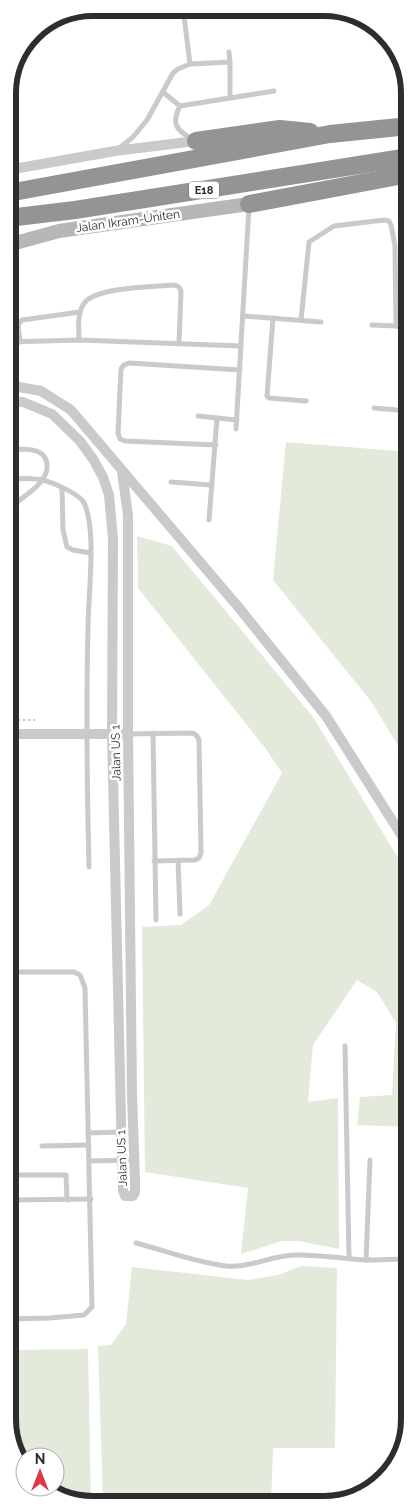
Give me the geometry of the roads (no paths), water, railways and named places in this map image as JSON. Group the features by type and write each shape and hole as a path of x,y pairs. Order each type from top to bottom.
{"highway":[{"path":"16,193 330,134 401,126"},
{"path":"196,140 280,129 330,134"},
{"path":"250,204 401,167"},
{"name":"E18","path":"16,217 401,167"}],"main road":[{"name":"Jalan Ikram-Uniten","path":"16,243 59,231 250,204"}],"street":[{"path":"16,169 115,151 196,140"},
{"path":"16,386 41,391 71,410 240,609 326,716 401,834"},
{"name":"Jalan US 1","path":"16,402 23,402 52,414 80,441 93,458 110,495 113,539 112,734 122,1161 123,1192 125,1196 132,1196 135,1192 128,734 128,515 122,472"},
{"path":"16,734 128,734"}],"lane":[{"path":"185,16 190,64"},
{"path":"229,52 230,98"},
{"path":"115,151 133,137 147,120 164,93 173,73 178,69 190,64 230,62"},
{"path":"164,93 180,106 274,91"},
{"path":"180,106 176,114 176,126 185,136 196,140"},
{"path":"236,429 250,204"},
{"path":"301,320 309,242 334,226 384,220 388,221 391,225 394,246 396,326"},
{"path":"79,340 80,312 83,303 92,295 115,290 177,285 181,292 179,343"},
{"path":"20,342 18,324 22,320 80,312"},
{"path":"243,316 321,322"},
{"path":"273,318 267,396 269,398 306,402"},
{"path":"372,324 401,328"},
{"path":"16,342 79,340 241,346"},
{"path":"216,445 125,441 120,439 118,433 120,369 129,363 240,370"},
{"path":"374,408 401,410"},
{"path":"119,409 125,410"},
{"path":"198,416 237,420"},
{"path":"209,520 217,418"},
{"path":"16,450 33,450 41,453 46,459 47,468 46,474 38,485 16,502"},
{"path":"16,479 42,480 74,493 84,502 89,518 91,553 86,734 89,867"},
{"path":"171,482 211,485"},
{"path":"62,488 63,530 67,546 73,550 91,553"},
{"path":"153,733 156,920"},
{"path":"128,734 193,733 199,740 201,853 199,858 195,860 154,861"},
{"path":"178,860 180,914"},
{"path":"16,972 74,972 80,975 85,988 92,1307 84,1314 50,1318 16,1319"},
{"path":"345,1046 349,1258"},
{"path":"88,1133 122,1132"},
{"path":"42,1146 89,1145"},
{"path":"89,1160 134,1160"},
{"path":"366,1260 370,1160"},
{"path":"16,1176 66,1175 67,1200"},
{"path":"16,1200 90,1199"},
{"path":"136,1243 192,1260 229,1266 254,1264 274,1258 295,1255 366,1260 401,1259"}]}
